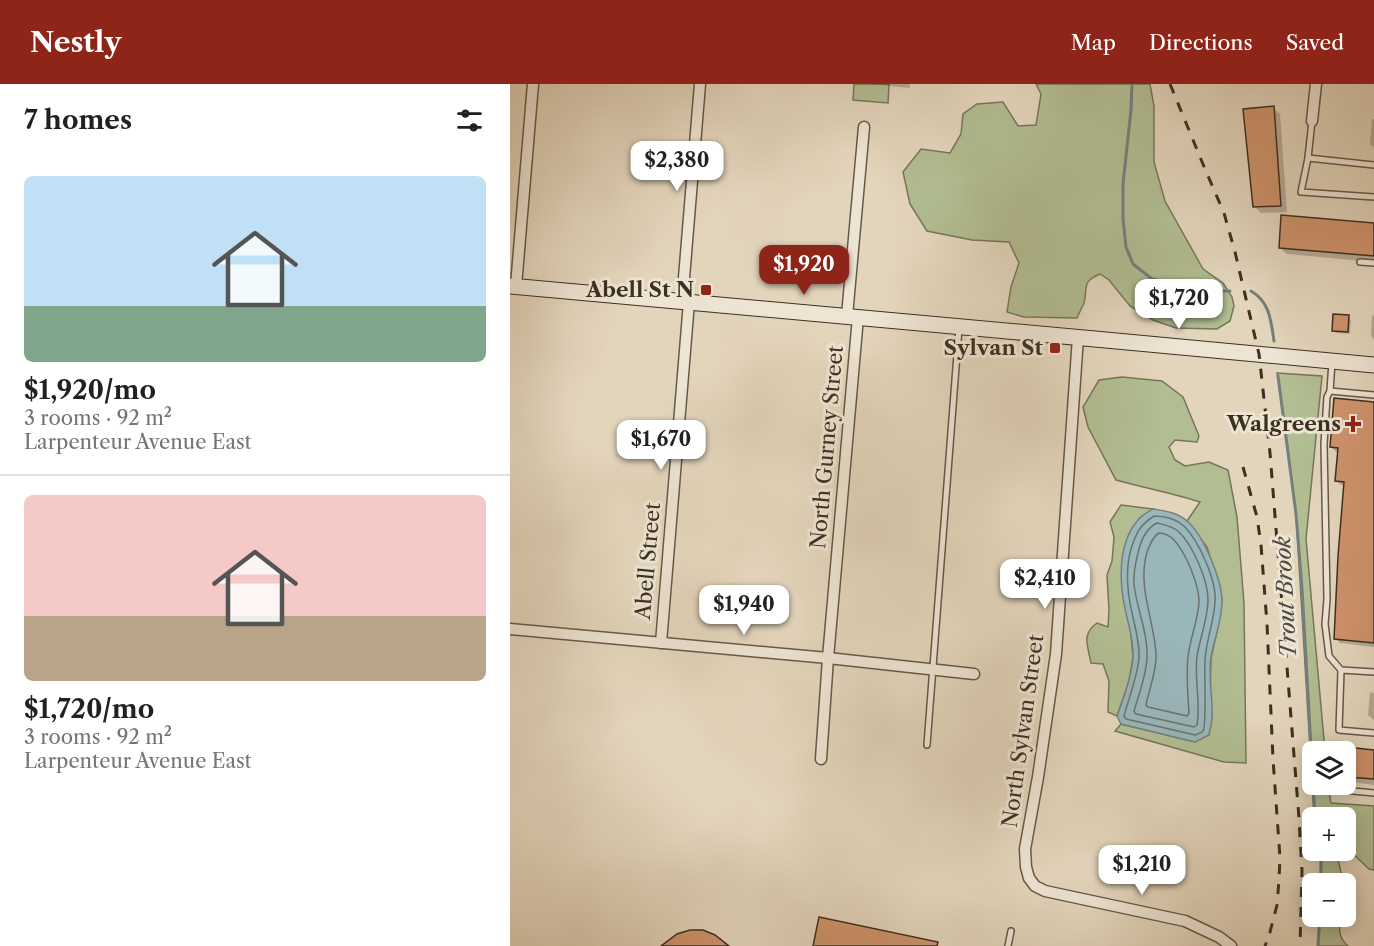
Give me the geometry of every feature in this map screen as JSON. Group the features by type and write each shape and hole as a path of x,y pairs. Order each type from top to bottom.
{"main road":[{"path":"513,286 1374,365"}],"street":[{"path":"513,286 533,84"},
{"name":"Abell Street","path":"661,643 700,84"},
{"path":"1312,121 1316,84"},
{"name":"North Gurney Street","path":"821,759 853,317 864,127"},
{"name":"North Sylvan Street","path":"1078,337 1056,654 1025,849 1026,867 1029,878 1035,886 1045,891 1185,921 1231,946"},
{"path":"510,629 828,658 974,674"}],"lane":[{"path":"1312,121 1301,192 1374,197"},
{"path":"1308,158 1374,165"},
{"path":"1360,262 1374,263"},
{"path":"927,745 959,326"},
{"path":"1332,361 1324,444 1327,599 1325,624 1329,656 1341,670 1338,730 1374,733"},
{"path":"1330,391 1374,395"},
{"path":"1341,670 1374,672"},
{"path":"1356,791 1374,793"},
{"path":"1008,946 1011,931"}],"green space":[{"path":"854,84 889,84 888,103 853,100"},
{"path":"1036,84 1150,84 1154,106 1154,162 1165,201 1203,269 1223,283 1232,297 1234,306 1230,321 1217,329 1176,328 1153,320 1130,306 1109,280 1100,274 1086,285 1084,303 1077,318 1024,317 1007,312 1011,287 1019,263 1009,242 972,240 927,231 910,204 903,172 921,149 950,153 961,134 963,114 977,104 1003,102 1018,126 1036,125 1041,94"},
{"path":"1277,373 1322,376 1306,539 1324,741 1310,741 1296,514"},
{"path":"1122,377 1162,381 1183,397 1199,436 1197,442 1175,440 1169,447 1175,460 1185,466 1209,462 1228,470 1237,517 1244,603 1246,763 1224,762 1115,731 1121,724 1195,742 1212,717 1211,658 1222,599 1207,547 1187,521 1200,502 1116,480 1088,427 1083,407 1099,380"},
{"path":"1121,505 1153,509 1139,519 1129,535 1133,657 1129,681 1117,716 1108,712 1109,681 1103,664 1091,663 1087,636 1097,623 1108,627 1107,575 1112,561 1114,537 1110,522"},
{"path":"1313,795 1330,795 1331,803 1374,806 1374,870 1369,869 1356,857 1356,807 1313,807"},
{"path":"1321,861 1338,861 1341,873 1320,873"},
{"path":"1319,927 1339,927 1341,936 1348,946 1318,946"}],"water":[{"path":"1153,509 1171,512 1193,527 1210,557 1221,590 1221,614 1210,664 1211,724 1209,735 1195,742 1121,724 1117,716 1125,695 1133,658 1122,590 1123,552 1131,530 1140,518"}],"building":[{"path":"1274,106 1281,206 1253,207 1243,109"},
{"path":"1281,215 1374,223 1374,256 1279,248"},
{"path":"1333,314 1349,315 1348,332 1332,331"},
{"path":"1334,398 1374,402 1374,643 1334,639 1344,482 1335,481 1338,448 1330,447"},
{"path":"1356,748 1374,750 1374,779 1356,778"},
{"path":"819,917 938,942 937,946 813,946"},
{"path":"690,930 703,930 715,935 729,946 661,946 677,934"}],"waterway":[{"name":"Trout Brook","path":"1132,84 1123,184 1123,219 1126,247 1133,264 1152,279 1208,291 1230,291"},
{"name":"Trout Brook","path":"1251,291 1266,306 1274,341"},
{"name":"Trout Brook","path":"1278,376 1296,514 1314,807"},
{"name":"Trout Brook","path":"1321,861 1321,873"},
{"name":"Trout Brook","path":"1318,946 1319,927"}],"railway":[{"path":"1170,84 1224,213 1259,354 1270,453 1299,818 1302,871 1300,946"},
{"path":"1243,467 1257,517 1261,545 1280,858 1277,905 1265,946"}],"place":[{"name":"Abell St N","path":"706,290"},
{"name":"Sylvan St","path":"1055,348"},
{"name":"Walgreens","path":"1353,424"}]}
